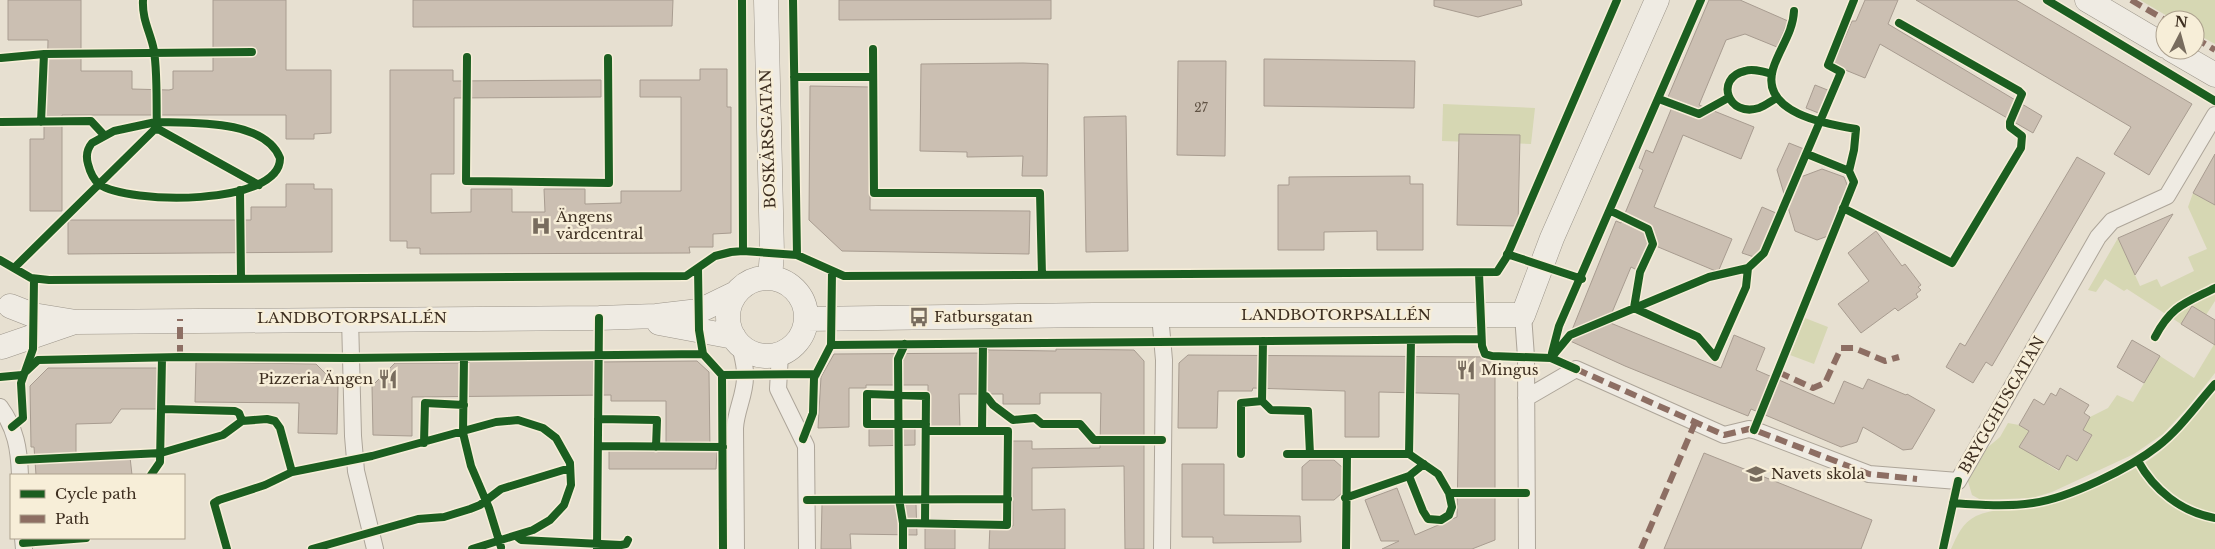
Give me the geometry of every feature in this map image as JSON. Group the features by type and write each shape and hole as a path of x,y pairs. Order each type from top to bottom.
{"street":[{"name":"BOSKÄRSGATAN","path":"766,0 772,253 770,278"},
{"path":"1527,549 1526,398 1523,315 1552,238 1657,0"},
{"path":"2087,0 2155,40"},
{"path":"2189,60 2215,75"},
{"name":"BRYGGHUSGATAN","path":"1526,398 1576,370 1724,435 1749,429 1757,431 1869,474 1958,480 2098,238 2112,221 2167,196 2215,115"},
{"path":"736,549 735,420 746,376 728,315 736,293 746,284 757,279 770,278 785,282 797,291 804,304 807,319 803,334 793,346 780,354 757,354 737,341"},
{"name":"LANDBOTORPSALLÉN","path":"5,298 33,315 76,322 350,318 628,317 699,311 736,293"},
{"path":"1,348 10,335 13,321 5,298"},
{"path":"1160,315 1164,360 1162,549"},
{"name":"LANDBOTORPSALLÉN","path":"807,319 1160,315 1523,315"},
{"name":"LANDBOTORPSALLÉN","path":"628,317 737,341"},
{"path":"350,318 353,436 356,471 375,549"},
{"name":"LANDBOTORPSALLÉN","path":"1,348 76,322"},
{"path":"780,354 778,389 806,446 807,549"},
{"path":"0,407 15,431 19,450 20,474"}],"green space":[{"path":"2140,0 2215,0 2215,44 2205,38 2205,10 2157,10"},
{"path":"1443,104 1535,108 1531,144 1442,141"},
{"path":"2193,193 2215,205 2215,301 2206,315 2192,306 2181,324 2127,289 2124,291 2105,279 2096,292 2088,290 2118,238 2140,286 2157,279 2161,287 2194,271 2188,257 2207,249 2188,207"},
{"path":"1805,318 1828,327 1814,364 1790,355"},
{"path":"2215,343 2215,373 2188,407 2163,434 2134,454 2052,492 2032,498 1981,500 1972,495 1967,478 1975,458 2000,437 2008,423 2019,425 2029,431 2020,447 2051,457 2047,464 2058,471 2067,455 2077,461 2092,436 2083,430 2090,417 2108,408 2117,395 2133,402 2160,356 2194,378"},
{"path":"2215,392 2215,549 1951,549 1964,526 1976,516 1991,511 2036,507 2062,500 2110,481 2138,467 2167,445"}],"building":[{"path":"8,0 81,0 81,71 132,71 132,89 169,90 173,89 173,71 213,71 213,0 286,0 286,70 331,70 331,133 314,134 314,139 286,139 286,115 62,115 62,211 30,211 30,139 44,139 44,89 47,89 48,40 8,40"},
{"path":"413,0 673,0 672,26 413,27"},
{"path":"839,0 1051,0 1051,19 839,20"},
{"path":"1434,0 1521,0 1522,5 1478,17 1434,6"},
{"path":"1709,0 1740,0 1788,21 1777,47 1745,34 1726,40 1699,105 1754,127 1741,159 1683,135 1654,207 1732,239 1718,272 1651,244 1639,271 1631,267 1608,322 1721,368 1734,335 1765,348 1756,370 1834,404 1844,381 1863,389 1868,379 1907,394 1935,410 1912,449 1903,450 1863,427 1857,442 1841,447 1751,409 1748,416 1625,366 1568,340 1616,221 1621,223 1643,170 1639,168 1646,150 1653,153 1675,100 1668,97"},
{"path":"1865,0 1898,0 1888,24 2042,116 2033,133 1880,44 1865,78 1833,65 1852,21 1856,21"},
{"path":"1916,0 2016,0 2192,104 2149,175 2114,154 2131,127"},
{"path":"1264,59 1415,61 1414,108 1264,106"},
{"path":"1178,61 1226,61 1225,156 1177,155"},
{"path":"921,64 1048,64 1047,176 1022,176 1023,156 967,157 967,152 920,151"},
{"path":"700,69 727,69 727,107 731,107 731,233 713,234 713,247 689,247 690,253 420,254 420,248 407,248 407,241 390,241 390,70 453,70 453,81 601,80 601,97 454,98 454,174 431,174 431,213 471,212 471,189 512,189 512,212 545,212 544,189 585,189 585,204 621,203 621,191 681,191 681,97 640,97 640,80 700,80"},
{"path":"1815,85 1830,91 1821,114 1806,108"},
{"path":"810,86 871,87 870,210 1030,211 1029,254 842,251 809,220"},
{"path":"1126,116 1128,251 1086,252 1084,117"},
{"path":"1459,134 1520,135 1518,226 1457,225"},
{"path":"1789,143 1804,149 1790,181 1822,169 1844,177 1848,187 1828,236 1817,240 1795,231 1777,170"},
{"path":"2215,154 2215,205 2193,193"},
{"path":"2077,157 2105,173 1992,366 1986,362 1973,383 1946,367 1960,343 1965,346"},
{"path":"1410,176 1410,184 1423,184 1423,250 1377,250 1377,231 1324,232 1324,250 1278,250 1278,185 1289,185 1289,177"},
{"path":"286,184 314,184 314,189 332,189 332,252 68,254 68,220 251,220 251,207 286,207"},
{"path":"1762,207 1776,213 1757,258 1742,253"},
{"path":"2173,214 2135,275 2118,238"},
{"path":"1876,231 1902,266 1905,264 1921,285 1918,287 1921,290 1916,294 1918,297 1898,311 1895,308 1861,333 1838,304 1869,281 1848,253"},
{"path":"2192,306 2215,320 2215,345 2181,324"},
{"path":"2132,340 2160,356 2144,383 2117,367"},
{"path":"1056,349 1134,350 1144,361 1144,549 1125,549 1124,466 1032,468 1032,510 1065,509 1065,549 989,549 990,525 1013,526 1012,441 1032,441 1032,449 1100,448 1101,393 1040,393 1040,404 1003,404 1003,394 959,394 960,427 928,428 928,385 866,385 866,388 849,388 849,427 818,428 821,377 834,354 988,353 988,350 1056,351"},
{"path":"1188,355 1495,357 1495,540 1472,549 1382,549 1399,541 1381,541 1365,500 1397,488 1415,535 1457,517 1459,394 1379,392 1379,437 1345,437 1345,391 1253,388 1252,391 1218,391 1217,428 1178,428 1179,363"},
{"path":"597,359 597,362 697,361 709,372 710,451 717,451 716,469 609,469 609,450 666,451 666,401 611,401 611,395 412,397 412,436 373,435 372,386 395,363 469,363 468,360"},
{"path":"196,362 316,364 338,386 337,434 298,433 299,403 195,402"},
{"path":"48,368 157,368 157,409 121,409 111,423 76,424 76,462 130,457 132,474 36,474 34,447 31,447 30,386"},
{"path":"2060,388 2089,405 2084,413 2090,417 2083,430 2092,435 2077,461 2067,455 2059,470 2019,447 2029,431 2019,425 2034,399 2044,405 2051,393 2056,396"},
{"path":"915,428 915,445 869,446 869,429"},
{"name":"Navets skola","path":"1704,453 1872,520 1861,549 1664,549"},
{"path":"1310,460 1334,460 1343,468 1342,493 1334,500 1302,500 1302,467"},
{"path":"1182,464 1224,464 1224,515 1300,516 1301,542 1213,543 1213,537 1182,537"},
{"path":"822,504 916,504 917,535 850,534 851,549 821,549"},
{"path":"925,523 955,524 955,549 925,549"}],"marked path":[{"path":"2131,0 2155,14"},
{"path":"2205,44 2215,50"},
{"path":"180,319 180,357"},
{"path":"1778,372 1813,388 1825,383 1841,348 1854,348 1885,361 1899,357"},
{"path":"1576,369 1724,435 1749,429 1869,474 1917,479"},
{"path":"1641,549 1695,423"}],"cycle path":[{"path":"143,0 145,18 155,54 157,129"},
{"path":"742,0 743,251"},
{"path":"793,0 797,255"},
{"path":"0,260 31,278 49,280 686,276 715,256 743,251 797,255 844,276 1497,272 1506,258 1617,0"},
{"path":"1552,353 1559,326 1701,0"},
{"path":"1551,358 1570,335 1709,277 1748,268 1764,253 1841,72 1828,65 1854,0"},
{"path":"2047,0 2215,101"},
{"path":"1794,11 1791,27 1773,69 1772,84 1776,96 1798,114 1829,124 1856,129 1849,171"},
{"path":"1843,208 1952,263 2021,148 2022,136 2010,127 2010,122 2022,94 1899,23"},
{"path":"873,49 874,193 1040,193 1042,275"},
{"path":"1,58 44,54 252,52"},
{"path":"41,122 44,54"},
{"path":"467,57 466,181 609,183 608,58"},
{"path":"1772,74 1751,70 1735,75 1730,81 1728,88 1729,96 1733,103 1748,110 1759,108 1777,98"},
{"path":"794,77 873,77"},
{"path":"1659,99 1699,114 1728,98"},
{"path":"1,122 91,121 104,135"},
{"path":"156,122 207,124 243,130 259,136 272,145 280,158 274,174 256,185 231,193 201,197 169,198 140,196 115,191 99,184 93,178 87,161 88,150 92,143 114,131 156,122"},
{"path":"14,268 154,130 158,129 259,185"},
{"path":"1754,430 1854,182 1849,171 1807,154"},
{"path":"240,190 241,278"},
{"path":"1611,211 1648,229 1653,244 1640,272 1634,308 1698,337 1715,357 1746,287 1748,268"},
{"path":"1507,254 1582,279"},
{"path":"698,269 699,330 703,354"},
{"path":"803,439 813,413 814,378 831,345 832,272"},
{"path":"1479,273 1482,346 1485,354 1492,356 1551,358 1576,369"},
{"path":"12,427 23,418 21,383 33,349 34,279"},
{"path":"2155,337 2173,312 2187,302 2215,288"},
{"path":"597,549 599,318"},
{"path":"831,345 1481,339"},
{"path":"1411,340 1409,454 1438,474 1449,493 1526,493"},
{"path":"1263,341 1262,401 1271,410 1308,411 1310,454"},
{"path":"903,549 903,523 899,499 898,359 905,344"},
{"path":"982,431 983,344"},
{"path":"0,377 22,375 38,360 180,357 351,358 703,354 722,375 816,374"},
{"path":"464,357 463,433 471,466 489,508 501,547"},
{"path":"152,474 160,462 162,358"},
{"path":"722,375 723,549"},
{"path":"1953,503 1983,505 2033,503 2081,489 2116,472 2158,446 2181,424 2215,384"},
{"path":"925,523 926,396 867,394 867,424 926,424"},
{"path":"983,396 986,396 993,405 1013,420 1035,418 1042,424 1080,424 1094,440 1162,440"},
{"path":"1241,454 1241,403 1262,401"},
{"path":"424,443 425,403 464,405"},
{"path":"163,409 235,411 239,413 242,421"},
{"path":"19,460 161,453 223,435 242,421 267,419 275,421 280,428 292,472"},
{"path":"598,419 657,420 656,447"},
{"path":"227,549 214,503 265,485 292,472 372,456 496,422 518,420 543,428 556,438 570,463 571,485 564,505 550,520 533,530 472,549"},
{"path":"903,523 1007,525 1008,431 926,431"},
{"path":"598,446 723,447"},
{"path":"1287,454 1409,454"},
{"path":"1346,549 1347,454"},
{"path":"2138,461 2152,481 2170,498 2191,511 2215,518"},
{"path":"1345,498 1409,476 1424,464"},
{"path":"312,549 418,519 444,517 470,509 480,505 501,489 570,468"},
{"path":"1409,476 1428,519 1441,520 1449,515 1452,507 1449,493"},
{"path":"1943,549 1958,481"},
{"path":"807,500 1008,499"},
{"path":"516,536 521,540 621,545 626,544 628,540"},
{"path":"23,543 73,539"}],"place":[{"name":"Ängens vårdcentral","path":"541,226"},
{"name":"Fatbursgatan","path":"919,317"},
{"name":"Mingus","path":"1466,370"},
{"name":"Pizzeria Ängen","path":"388,379"},
{"name":"Navets skola","path":"1756,474"}]}
